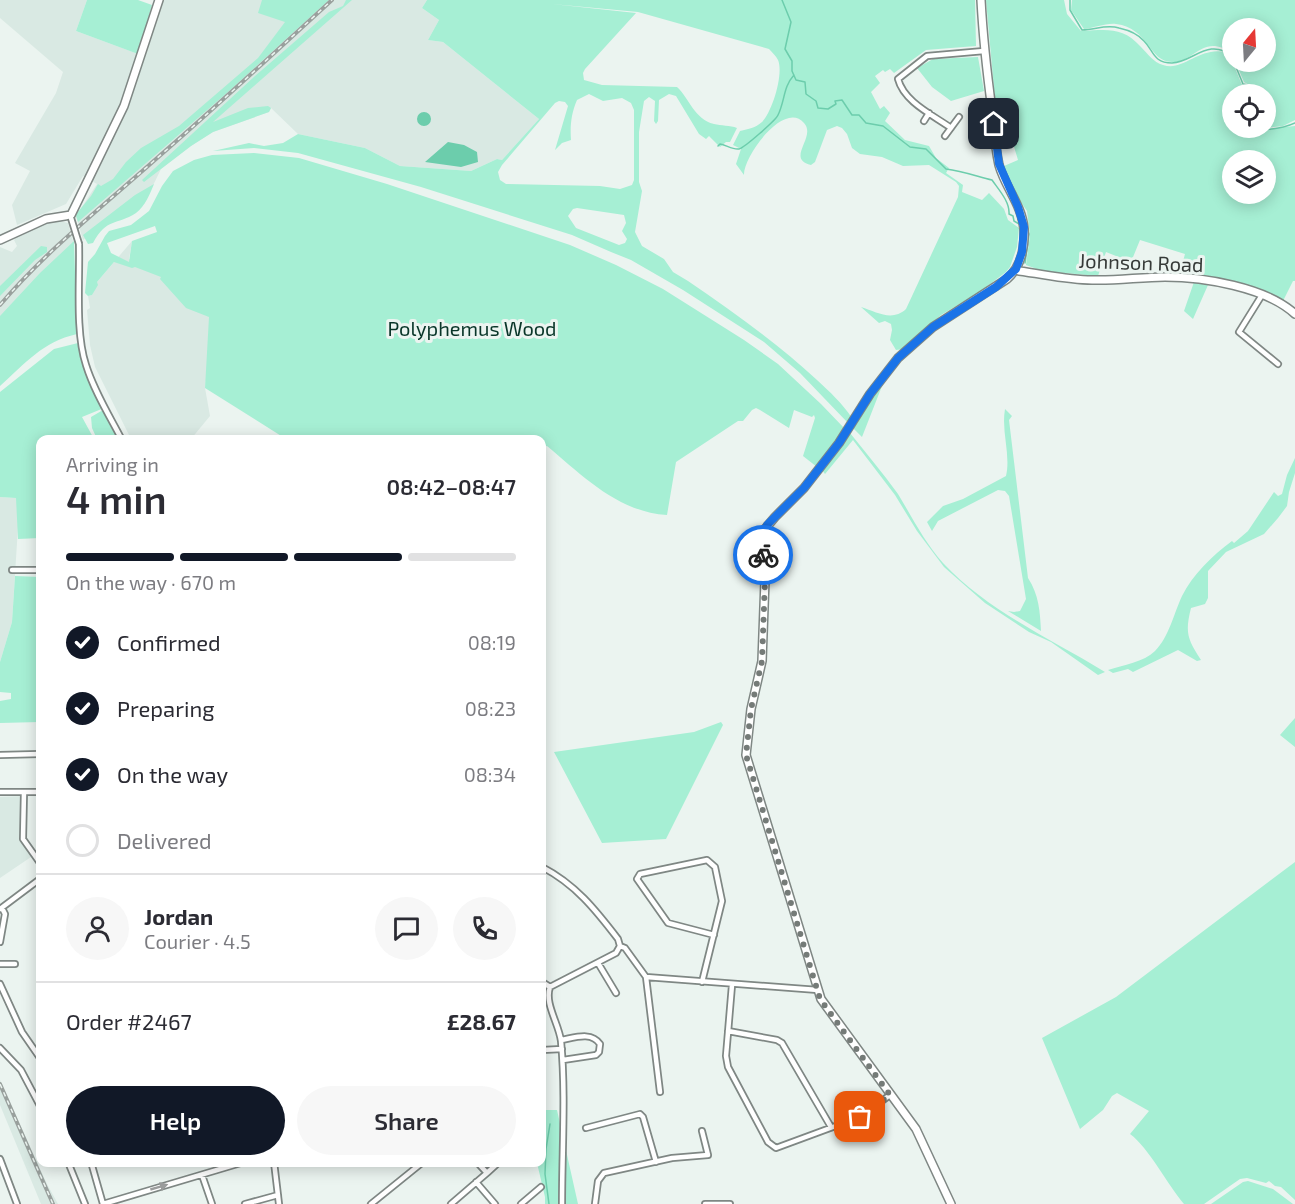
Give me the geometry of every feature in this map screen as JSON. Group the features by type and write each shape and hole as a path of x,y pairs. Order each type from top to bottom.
{"street":[{"path":"119,435 91,380 85,362 81,339 79,244 71,217 124,106 159,0"},
{"path":"951,1204 916,1130 820,999 746,755 751,709 762,661 765,580 763,534 767,525 804,488 839,443 870,394 898,358 933,327 996,287 1016,269 1022,252 1024,227 999,164 984,51 981,0"},
{"path":"951,128 908,96 897,81 927,56 984,51"},
{"path":"924,121 930,112"},
{"path":"945,136 959,117"},
{"path":"0,240 46,219 71,217"},
{"name":"Johnson Road","path":"1016,269 1090,280 1183,278 1234,286 1276,301 1295,314"},
{"path":"1262,295 1239,332 1241,336 1278,364"},
{"path":"12,570 36,570"},
{"path":"0,755 36,754"},
{"path":"0,792 36,792"},
{"path":"24,792 23,839 36,857"},
{"path":"702,982 714,935 722,902 716,867 707,861 640,874 638,879 668,923 714,935"},
{"path":"546,869 558,875 588,901 618,939 620,946 616,953 550,987"},
{"path":"0,942 5,914 1,909 36,882"},
{"path":"620,946 625,948 646,977 660,1092"},
{"path":"598,963 616,993"},
{"path":"0,964 15,964"},
{"path":"646,977 818,990"},
{"path":"0,984 3,997 22,1032 36,1048"},
{"path":"546,984 550,987"},
{"path":"732,985 726,1056 728,1067 768,1142 776,1148 860,1117 890,1095"},
{"path":"550,987 548,999 560,1030 563,1060 562,1204"},
{"path":"728,1031 777,1040 782,1043 831,1127"},
{"path":"561,1040 588,1036 597,1039 600,1044 596,1055 563,1060"},
{"path":"0,1048 21,1070 36,1098"},
{"path":"546,1050 562,1049"},
{"path":"659,1085 666,1085"},
{"path":"586,1128 640,1114 643,1117 656,1162"},
{"path":"595,1204 598,1181 604,1173 656,1162 708,1155 702,1131"},
{"path":"0,1159 17,1204"},
{"path":"70,1167 85,1204"},
{"path":"93,1167 103,1204 228,1167"},
{"path":"275,1167 279,1204"},
{"path":"371,1204 415,1167"},
{"path":"482,1167 487,1173"},
{"path":"451,1204 494,1167"},
{"path":"202,1175 212,1204"},
{"path":"476,1182 495,1204"},
{"path":"521,1204 541,1187"},
{"path":"245,1204 278,1195"},
{"path":"705,1204 730,1204"}],"shaded area":[{"path":"0,0 87,0 76,31 141,55 158,0 427,0 422,8 439,20 428,40 443,42 539,119 502,160 497,159 471,171 400,166 365,148 298,134 271,108 269,112 213,132 191,146 161,169 144,204 107,221 83,240 76,216 97,184 83,176 66,204 17,225 12,205 30,171 15,163 56,93 63,72 0,18"},
{"path":"421,112 427,112 431,119 427,126 421,126 417,122 417,116"},
{"path":"448,142 464,145 477,152 478,162 461,167 425,162"},
{"path":"56,220 68,223 74,245 0,324 0,247 12,252 17,246 14,240 19,234"},
{"path":"132,241 129,259 219,276 205,388 210,416 194,435 129,435 95,367 90,345 88,296 92,295 97,282"},
{"path":"0,497 17,498 18,527 12,622 0,662"},
{"path":"24,796 23,839 34,855 0,878 0,797"},
{"path":"0,1080 36,1160 36,1167 39,1167 58,1204 41,1204 0,1105"}],"green space":[{"path":"87,0 138,0 152,5 138,54 76,31"},
{"path":"262,0 329,0 228,92 78,222 77,213 98,184 101,186 113,179 141,148 179,126 258,58 285,22 258,13"},
{"path":"346,0 352,0 213,122 248,108 268,106 271,108 269,112 213,132 144,182 142,180 255,76 329,12 343,6"},
{"path":"427,0 975,0 976,46 926,50 894,73 890,69 885,72 883,70 875,76 880,83 871,92 880,109 884,106 890,113 885,121 905,140 929,146 936,158 949,168 946,173 963,185 962,192 982,200 989,193 1004,209 1008,220 1019,228 1017,247 1010,267 978,293 941,315 903,349 896,350 890,340 891,324 885,321 879,323 861,307 890,315 901,313 906,309 958,197 959,186 956,182 929,165 903,166 882,157 860,154 852,148 847,134 837,126 827,130 815,162 811,165 801,158 807,129 804,123 796,118 786,119 766,134 750,156 744,175 736,164 741,149 733,145 740,131 762,122 770,110 778,83 777,59 769,49 638,12 552,4 636,13 585,69 584,80 602,85 677,87 702,118 714,124 737,128 730,142 720,147 709,136 706,139 699,134 676,96 669,94 659,100 656,124 654,121 655,101 649,97 644,101 639,132 639,182 642,191 635,232 642,246 664,259 673,272 738,316 802,366 844,407 852,418 848,423 800,373 764,342 631,260 572,235 421,187 298,153 254,148 213,151 249,143 264,146 283,143 298,134 365,148 400,166 471,171 497,159 502,160 539,119 443,42 428,40 439,20 422,8","holes":["589,94 603,101 622,98 631,103 634,110 634,180 632,185 620,189 600,186 506,184 500,180 498,172 502,165 559,101 565,102 568,106 555,150 562,143 571,140 571,120 575,105 577,100","573,209 624,215 626,223 622,231 627,239 625,243 619,245 576,228 568,216"]},
{"path":"986,0 1064,0 1067,14 1081,31 1121,32 1134,40 1153,60 1163,65 1177,65 1207,53 1222,52 1222,72 1237,72 1242,84 1222,84 1222,138 1276,138 1276,128 1295,126 1295,281 1283,301 1246,286 1180,272 1185,254 1140,240 1131,262 1106,252 1098,276 1042,271 1026,265 1030,235 1027,211 1014,192 1004,166 1018,160 1012,140 997,122"},
{"path":"1072,0 1295,0 1295,120 1276,127 1276,84 1248,84 1244,82 1240,72 1276,72 1276,18 1222,18 1222,48 1207,47 1180,61 1172,62 1158,57 1142,38 1127,27 1112,24 1084,29 1071,10"},
{"path":"978,57 984,91 951,101 932,87 917,68 933,59"},
{"name":"Polyphemus Wood","path":"254,153 299,158 387,184 570,245 663,289 744,340 778,364 845,429 817,467 803,456 814,415 812,417 794,410 789,428 756,408 743,421 738,421 676,462 667,515 633,507 602,491 546,446 546,435 280,435 205,388 209,317 186,308 160,279 161,277 114,262 97,282 98,285 92,295 88,296 85,293 88,262 109,231 131,225 149,211 173,171 194,160 212,155","holes":["155,226 157,232 132,241 129,262 111,253 107,243"]},
{"path":"154,184 147,200 136,213 107,226 93,243 88,244 83,235 135,195"},
{"path":"74,241 77,334 44,348 0,386 0,316"},
{"path":"41,246 47,247 47,252 35,260 0,296 0,286"},
{"path":"1194,282 1208,285 1193,319 1184,311"},
{"path":"78,343 89,381 104,408 82,417 92,435 36,435 36,538 18,539 16,498 0,497 0,392 54,349"},
{"path":"898,364 882,386 862,437 853,428 877,389"},
{"path":"1005,409 1012,416 1009,420 1028,578 1037,597 1041,631 1008,611 1020,611 1026,599 1009,496 1005,491 998,490 938,521 932,531 927,522 943,506 963,499 1006,476"},
{"path":"103,410 117,435 95,435 91,417"},
{"path":"850,433 898,494 936,555 961,580 999,610 1105,672 1098,675 1051,642 1029,632 985,603 944,567 917,531 895,495 853,440 825,474 822,470"},
{"path":"1295,458 1295,473 1287,506 1278,518 1264,534 1226,552 1208,571 1208,598 1205,604 1191,608 1188,623 1190,641 1201,660 1197,661 1178,650 1133,672 1128,669 1113,673 1108,670 1139,661 1155,651 1164,639 1182,596 1192,580 1217,553 1248,531 1274,492 1278,496 1282,494"},
{"path":"15,576 36,577 36,722 0,723 0,701 11,699 11,693 0,692 0,662 12,622"},
{"path":"1295,718 1295,747 1280,735"},
{"path":"721,722 723,725 666,839 602,843 554,752 694,732"},
{"path":"1295,862 1295,1200 1281,1187 1269,1181 1266,1183 1247,1178 1240,1179 1204,1204 1184,1204 1151,1157 1130,1134 1149,1111 1117,1093 1112,1096 1103,1110 1080,1129 1042,1038 1116,997"},
{"path":"546,1110 557,1110 578,1204 545,1204 538,1167 546,1167"},
{"path":"1248,1181 1273,1189 1293,1204 1211,1204"}],"waterway":[{"path":"782,0 791,22 785,49 792,61 792,71 796,80 805,82 806,94 816,101 818,108 828,109 836,104 835,101 842,100 852,115 859,115 866,123 883,126 910,147 926,149 946,169 992,180 1006,201 1009,214 1019,224"},
{"path":"1070,0 1070,10 1082,30 1110,27 1129,31 1142,39 1161,61 1180,62 1208,50 1222,50"},
{"path":"1238,72 1243,84"},
{"path":"718,146 720,144 739,149 766,128 778,115 788,84 794,75"},
{"path":"1276,128 1295,123"},
{"path":"1025,263 1029,234 1026,226"},
{"path":"546,1149 550,1124"},
{"path":"545,1167 549,1204"}],"railway":[{"path":"0,305 56,247 201,120 332,0"},
{"path":"0,1084 36,1166"},
{"path":"37,1167 53,1204"}],"way so far":[{"path":"763,555 765,580 762,661 751,709 746,755 820,999 890,1095 860,1117"}],"route":[{"path":"763,555 762,539 767,525 804,488 839,443 870,394 898,358 944,318 1012,275 1020,262 1024,227 1021,214 999,164 994,124"}]}
